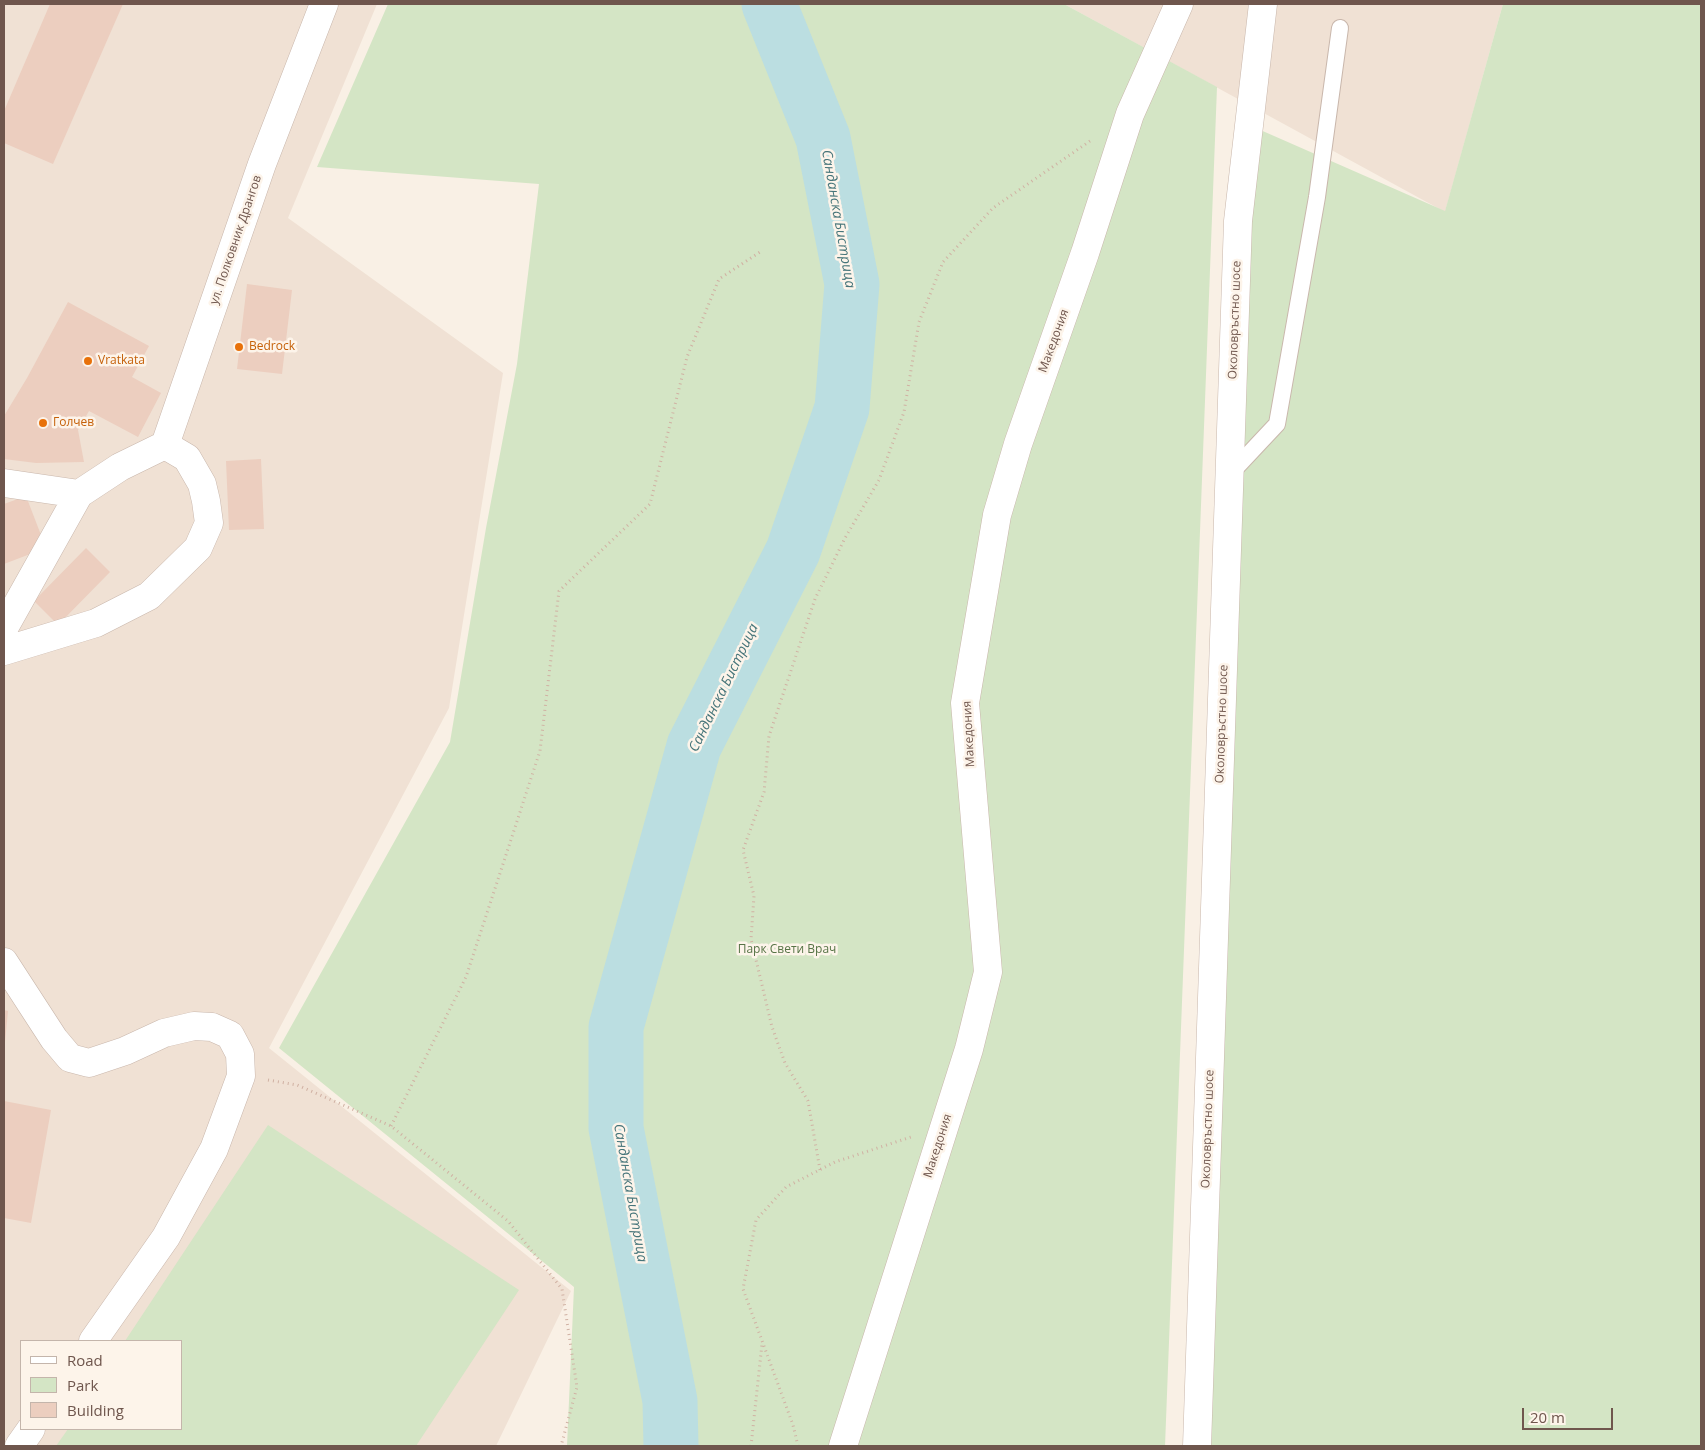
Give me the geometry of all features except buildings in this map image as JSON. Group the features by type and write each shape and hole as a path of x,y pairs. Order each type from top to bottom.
{"street":[{"name":"ул. Полковник Дрангов","path":"165,445 262,164 324,4"},
{"name":"Македония","path":"843,1446 968,1049 988,972 965,703 997,516 1018,444 1086,253 1130,114 1179,4"},
{"name":"Околовръстно шосе","path":"1197,1446 1238,221 1262,4"},
{"path":"4,628 79,494 120,467 165,445 187,458 202,484 209,522 198,548 149,596 96,623 4,650"},
{"path":"4,483 79,494"},
{"path":"4,962 54,1039 70,1058 89,1063 125,1051 164,1033 194,1026 212,1027 230,1035 240,1054 241,1076 214,1149 166,1237 94,1340"},
{"path":"18,1446 30,1430"}],"lane":[{"path":"1231,473 1278,424 1318,197 1340,28"}],"path":[{"path":"820,1170 808,1101 785,1063 772,1027 751,939 754,896 743,850 764,792 769,736 815,599 845,538 879,480 904,412 919,322 943,262 993,208 1054,164 1130,114"},
{"path":"391,1126 466,977 540,751 559,591 650,504 687,357 719,279 760,252"},
{"path":"241,1076 297,1085 391,1126 508,1221 562,1289 576,1387 561,1446"},
{"path":"798,1446 743,1289 756,1220 786,1187 835,1162 944,1125"},
{"path":"751,1446 762,1343"}],"shaded area":[{"path":"4,4 377,4 288,218 503,373 449,708 269,1048 571,1291 496,1446 4,1446"},
{"path":"1064,4 1503,4 1445,212"}],"green space":[{"name":"Парк Свети Врач","path":"388,4 1064,4 1217,87 1165,1446 567,1446 574,1287 279,1048 450,742 486,528 517,364 539,184 317,167"},
{"path":"1503,4 1701,4 1701,1446 1197,1446 1249,125 1445,211"},
{"path":"268,1125 519,1290 416,1446 56,1446 67,1430 182,1430 182,1340 126,1340"}],"waterway":[{"name":"Санданска Бистрица","path":"671,1446 670,1401 616,1128 616,1027 694,746 793,551 842,408 852,284 823,138 769,4"}],"place":[{"name":"Bedrock","path":"239,347"},
{"name":"Vratkata","path":"88,361"},
{"name":"Голчев","path":"43,423"}]}
